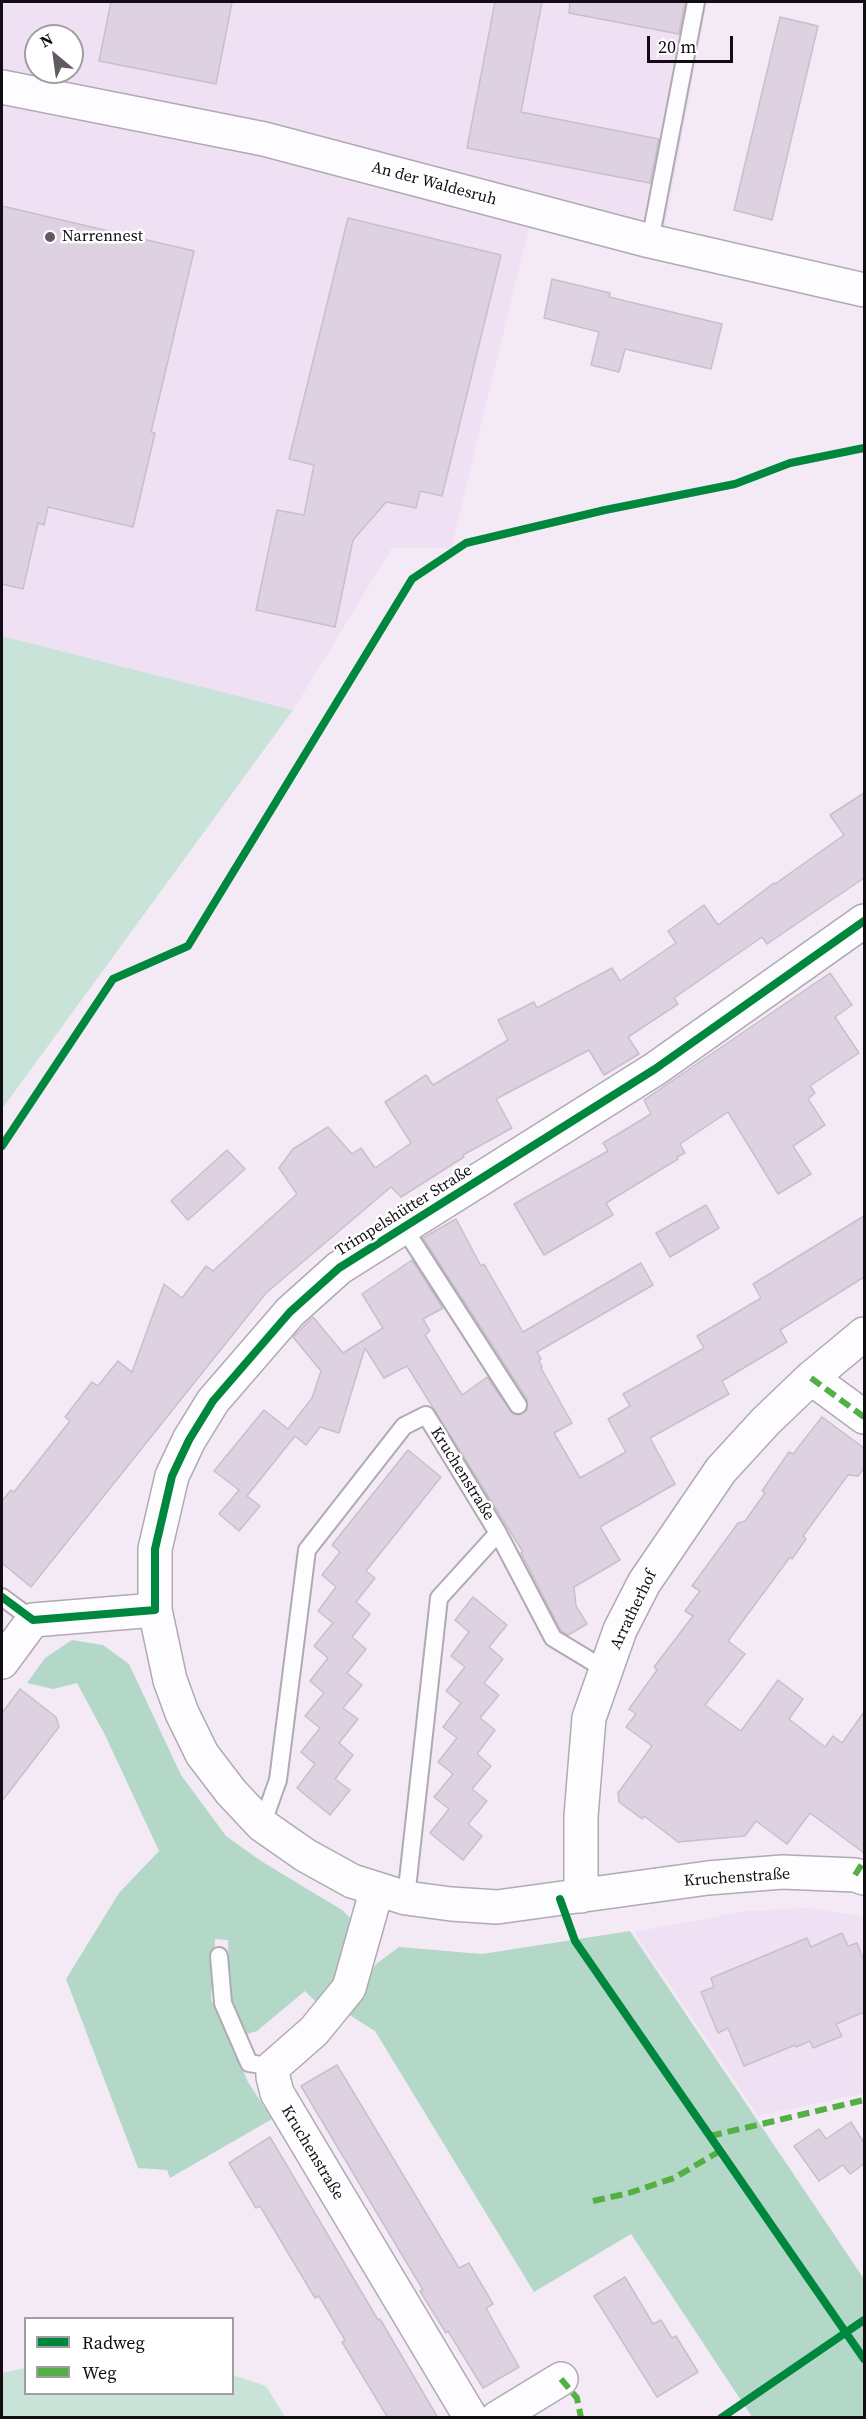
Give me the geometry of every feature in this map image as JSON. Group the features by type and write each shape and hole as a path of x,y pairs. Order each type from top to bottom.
{"street":[{"name":"An der Waldesruh","path":"2,87 264,139 650,241 864,290"},
{"name":"Trimpelshütter Straße","path":"155,1610 155,1549 172,1476 189,1440 213,1401 273,1330 302,1301 339,1268 655,1069 864,921"},
{"name":"Arratherhof","path":"581,1896 581,1816 590,1718 620,1630 644,1583 721,1470 766,1421 811,1378 864,1334"},
{"path":"811,1378 864,1417"},
{"path":"2,1662 33,1620 155,1610"},
{"name":"Kruchenstraße","path":"155,1610 170,1680 187,1724 202,1754 231,1792 262,1825 352,1881 391,1893 451,1904 497,1907 708,1878 771,1873 861,1872"},
{"name":"Kruchenstraße","path":"391,1893 349,1988 314,2031 273,2067 277,2093 471,2418"},
{"path":"497,2418 561,2379"}],"lane":[{"path":"650,241 696,2"},
{"path":"404,1228 518,1405"},
{"name":"Kruchenstraße","path":"262,1825 278,1780 307,1550 404,1426 426,1415 498,1533 439,1599 391,1893"},
{"path":"498,1533 553,1638 606,1671"},
{"path":"2,1597 33,1620"},
{"path":"219,1956 223,2003 249,2063 273,2067"}],"shaded area":[{"path":"2,2 707,2 665,228 530,224 451,548 392,548 293,710 2,636"},
{"path":"809,1908 864,1917 864,2093 758,2116 634,1932 747,1911"}],"green space":[{"path":"2,636 293,710 2,1109"},
{"path":"72,1640 103,1645 129,1664 181,1775 226,1836 261,1861 342,1910 359,1926 320,2006 305,1991 257,2031 244,2035 230,1995 228,1940 215,1939 211,1999 248,2082 272,2119 170,2178 167,2170 138,2168 66,1979 119,1893 159,1851 105,1735 77,1683 53,1689 27,1683 45,1658"},
{"path":"630,1931 864,2279 864,2417 752,2417 631,2234 534,2292 375,2031 348,2014 376,1964 399,1947 482,1954"},
{"path":"24,2368 24,2395 234,2395 234,2375 266,2386 285,2417 2,2417 2,2373"}],"building":[{"path":"111,2 232,2 216,84 99,61"},
{"path":"495,2 542,2 521,112 659,139 650,183 467,148"},
{"path":"570,2 685,2 679,34 569,13"},
{"path":"780,17 818,26 772,220 734,210"},
{"path":"2,206 194,251 151,432 155,433 133,527 48,507 44,525 38,523 23,589 2,584"},
{"path":"348,218 501,255 442,496 420,491 416,508 386,502 353,540 335,627 256,610 277,510 304,515 314,465 289,459"},
{"path":"552,279 610,293 609,297 722,324 711,369 625,349 619,372 591,365 599,332 544,318"},
{"path":"864,793 864,878 767,944 762,937 674,998 678,1004 628,1037 639,1054 604,1075 589,1050 496,1099 512,1128 463,1155 464,1157 401,1197 391,1187 266,1293 31,1587 2,1563 2,1501 11,1490 14,1492 70,1421 65,1417 92,1382 98,1386 118,1361 132,1372 164,1284 182,1298 206,1266 213,1271 297,1194 279,1168 293,1149 328,1127 352,1154 361,1148 375,1168 411,1143 385,1102 426,1075 433,1085 508,1040 498,1020 534,1002 537,1008 612,968 620,981 676,943 668,931 704,905 718,925 844,835 830,815"},
{"path":"830,973 852,1005 835,1017 859,1053 810,1086 815,1093 808,1099 825,1125 793,1146 811,1174 778,1194 728,1112 680,1144 685,1153 677,1157 678,1159 606,1203 613,1215 544,1255 514,1204 608,1151 603,1143 651,1114 644,1100"},
{"path":"227,1150 245,1169 188,1220 171,1201"},
{"path":"706,1205 719,1228 670,1257 656,1233"},
{"path":"864,1216 864,1277 780,1330 787,1342 722,1381 729,1394 650,1438 675,1484 600,1527 620,1560 574,1587 576,1606 587,1624 568,1635 561,1631 521,1553 523,1552 407,1366 384,1378 365,1348 339,1433 320,1427 306,1445 295,1436 247,1496 260,1506 239,1531 219,1514 239,1490 214,1471 264,1410 288,1429 312,1398 321,1371 293,1337 313,1317 343,1353 383,1328 362,1294 412,1260 443,1308 423,1319 430,1331 425,1335 462,1395 487,1377 513,1414 519,1415 527,1410 527,1399 423,1238 456,1219 481,1266 484,1264 523,1332 641,1263 653,1285 537,1352 541,1359 539,1361 541,1368 572,1423 554,1433 580,1478 626,1452 608,1419 630,1406 623,1394 704,1348 697,1336 761,1298 753,1284"},
{"path":"822,1417 864,1448 864,1468 858,1476 848,1475 803,1536 806,1539 792,1559 790,1557 728,1641 745,1654 705,1705 741,1731 778,1680 803,1699 789,1719 825,1747 833,1736 842,1743 864,1712 864,1853 810,1813 787,1844 756,1821 745,1836 678,1842 644,1816 642,1819 619,1802 618,1793 652,1746 626,1727 636,1714 629,1709 657,1670 654,1667 693,1616 685,1611 700,1591 692,1586 738,1523 745,1521 765,1493 762,1491 789,1452 793,1454"},
{"path":"408,1450 441,1477 366,1571 375,1578 356,1602 370,1614 352,1637 366,1649 347,1673 362,1685 343,1708 358,1719 339,1743 353,1755 335,1779 350,1790 330,1815 297,1788 315,1764 301,1752 320,1728 305,1716 324,1693 310,1681 328,1658 314,1646 333,1623 318,1611 336,1587 322,1575 340,1552 332,1545"},
{"path":"473,1597 507,1625 489,1647 503,1659 484,1683 499,1695 480,1718 495,1730 477,1754 491,1766 472,1789 487,1801 468,1824 482,1836 463,1860 430,1833 449,1809 434,1797 453,1774 438,1762 457,1738 443,1727 461,1703 446,1691 465,1667 451,1656 469,1632 455,1620"},
{"path":"20,1689 56,1717 59,1727 2,1801 2,1713"},
{"path":"842,1933 848,1946 857,1943 864,1961 864,2012 836,2024 842,2036 813,2048 810,2041 796,2047 795,2045 744,2066 728,2028 718,2033 701,1992 714,1987 711,1978 807,1938 811,1947"},
{"path":"337,2065 459,2268 469,2263 493,2304 486,2308 519,2367 483,2388 420,2291 423,2290 301,2086"},
{"path":"851,2122 864,2143 864,2164 850,2174 843,2165 819,2181 794,2146 819,2129 826,2139"},
{"path":"270,2137 438,2418 388,2418 342,2342 345,2340 319,2296 315,2298 260,2206 256,2208 229,2163"},
{"path":"625,2277 653,2324 661,2320 672,2338 676,2336 698,2372 657,2397 594,2296"}],"marked path":[{"path":"811,1378 864,1417"},
{"path":"855,1875 864,1861"},
{"path":"710,2136 864,2100"},
{"path":"593,2201 629,2193 674,2178 720,2151"},
{"path":"561,2379 577,2398 581,2418"}],"cycle path":[{"path":"2,1146 113,979 188,946 412,579 466,543 605,510 735,484 790,463 864,448"},
{"path":"2,1597 33,1620 155,1610 155,1549 172,1476 189,1440 213,1401 290,1312 339,1268 655,1069 864,921"},
{"path":"560,1899 575,1941 864,2359"},
{"path":"721,2418 864,2320"}],"place":[{"name":"Narrennest","path":"50,237"}]}
